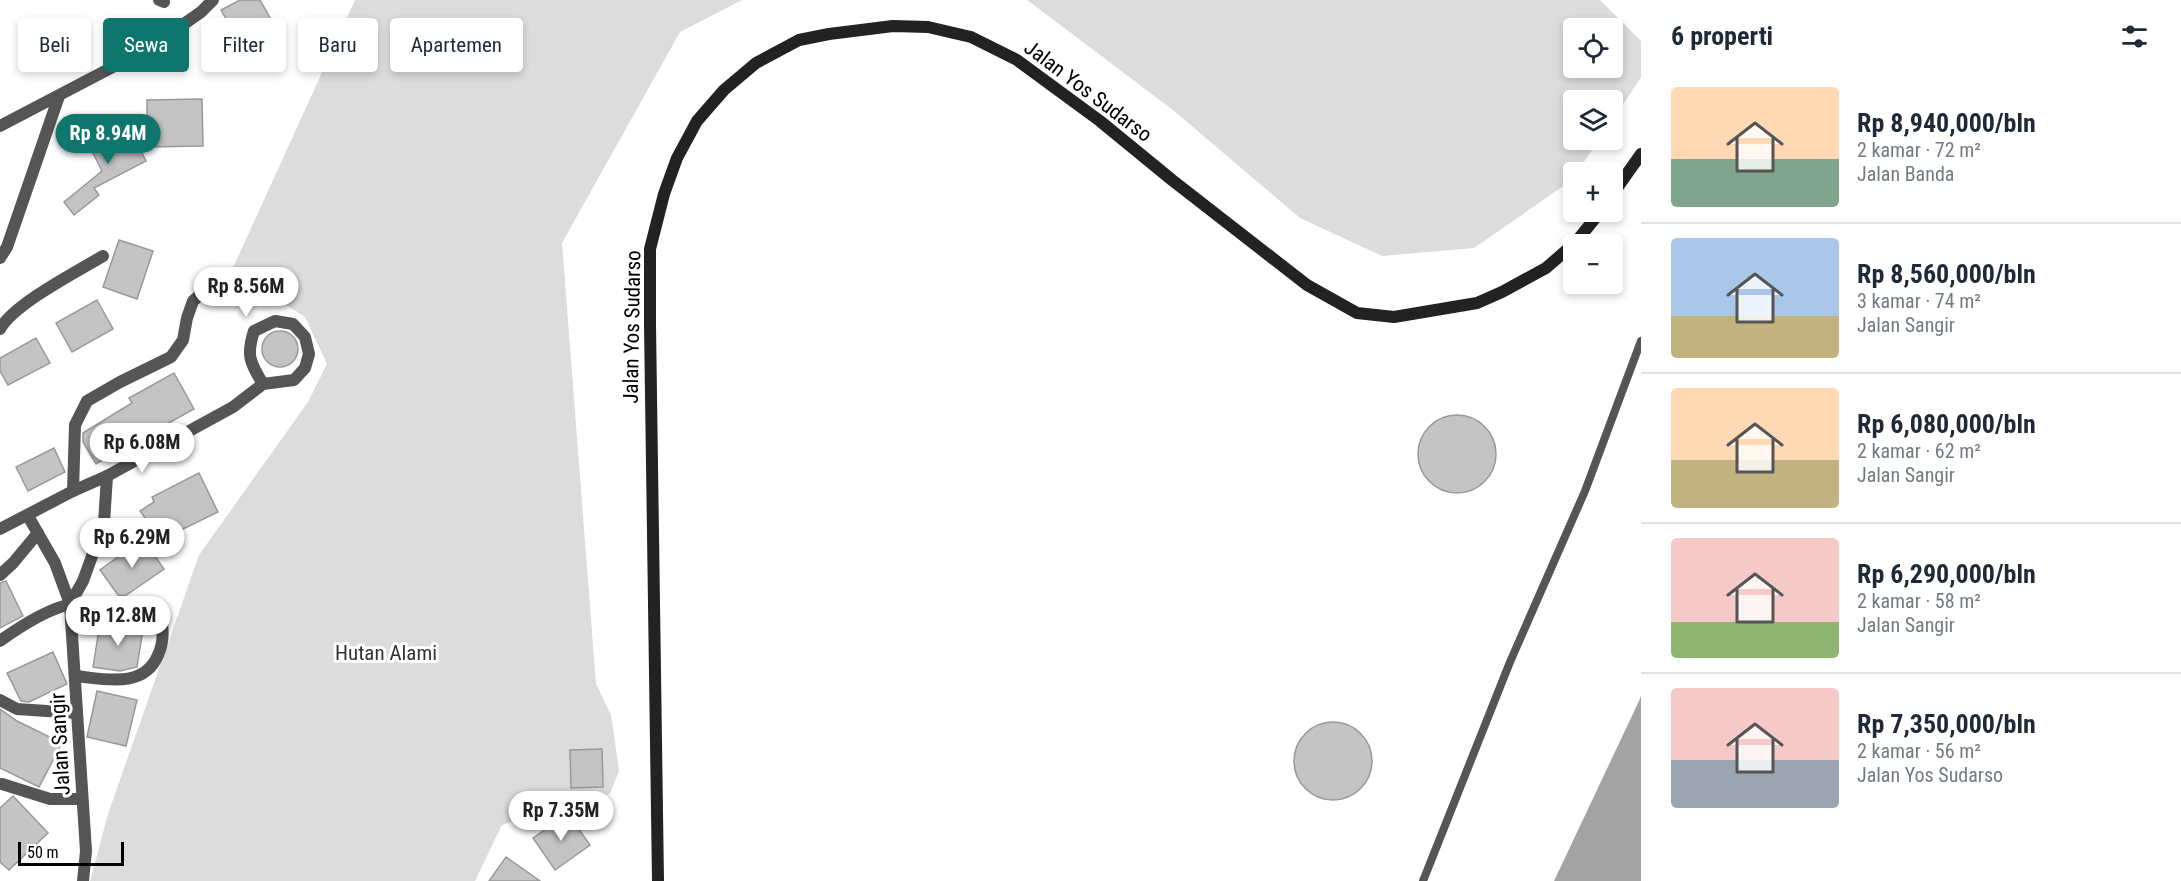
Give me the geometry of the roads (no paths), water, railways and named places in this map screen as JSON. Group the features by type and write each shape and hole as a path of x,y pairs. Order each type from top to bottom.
{"main road":[{"name":"Jalan Yos Sudarso","path":"658,881 650,249 664,194 677,158 697,121 724,90 756,63 799,40 893,26 928,27 971,37 1017,60 1100,121 1307,285 1358,313 1394,316 1477,303 1546,268 1576,242 1592,222"},
{"path":"1623,179 1641,154"}],"street":[{"path":"0,126 151,47 201,12 213,0"},
{"path":"0,258 7,247 59,96"},
{"path":"0,329 15,312 102,256"},
{"path":"73,491 75,425 87,401 171,357 183,340 187,318 194,301 218,279"},
{"path":"0,529 107,476 233,407 263,384 294,380 305,368 309,354 305,337 293,324 275,321 254,331 248,349 251,365 263,384"},
{"path":"70,604 83,581 104,523 107,476"},
{"name":"Jalan Sangir","path":"28,516 56,563 70,604 86,851 83,881"},
{"path":"0,575 38,533"},
{"path":"0,641 25,623 70,604 127,604 157,615 161,619 163,624 162,648 151,669 144,674 119,681 76,676"},
{"path":"0,700 17,709 78,713"},
{"path":"2,784 50,799 82,799"}],"lane":[{"path":"1423,881 1510,662 1585,492 1641,341"}],"park label":[{"name":"Hutan Alami","path":"386,653"}]}
